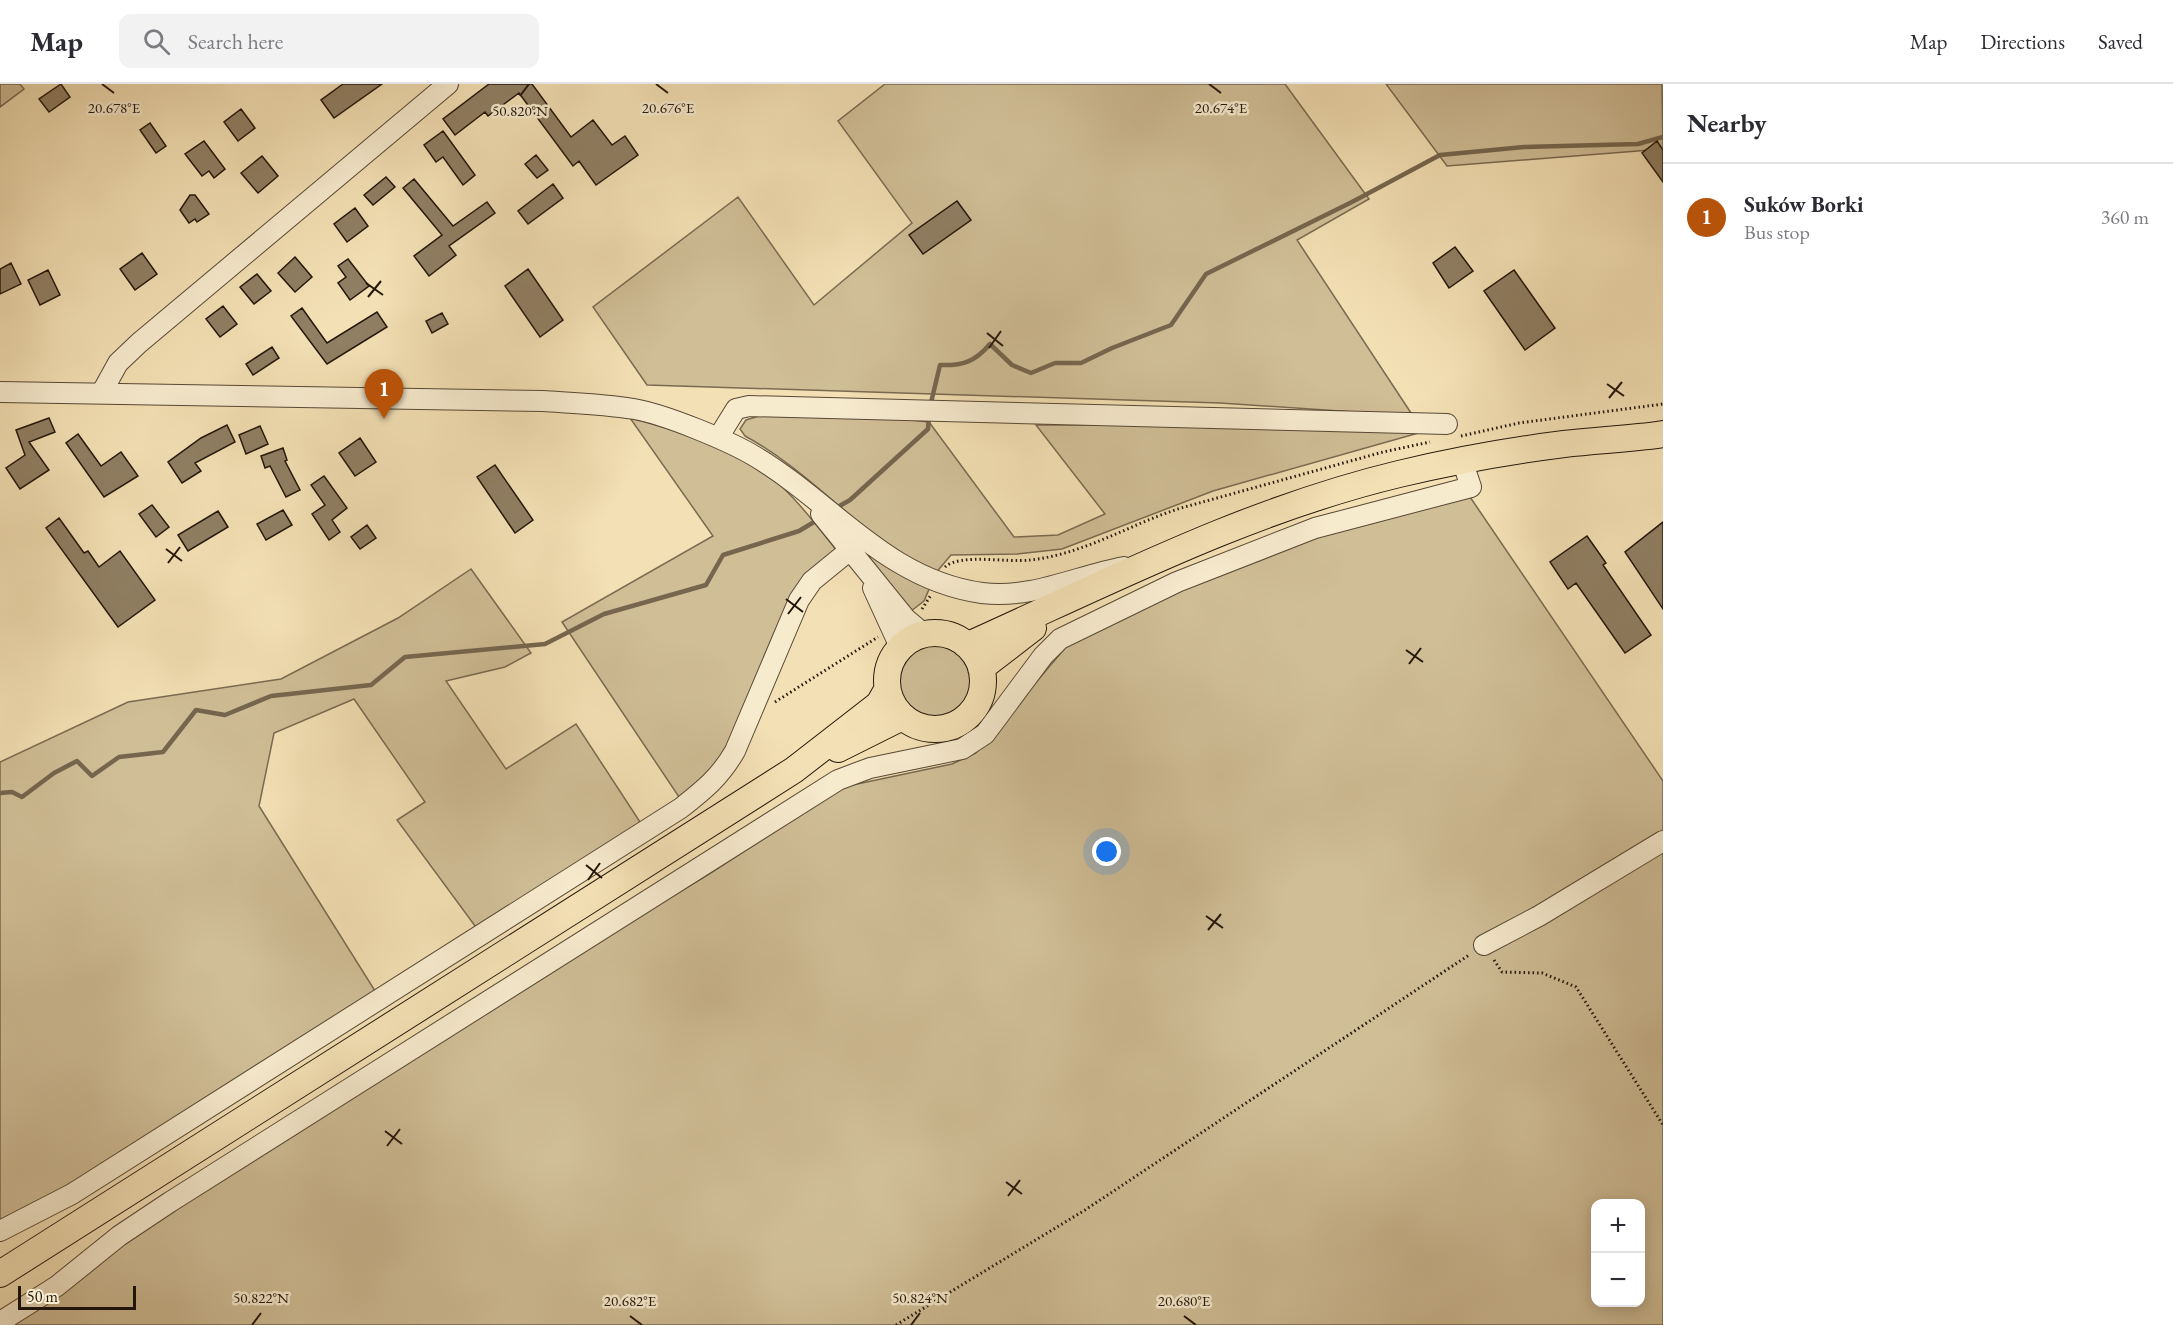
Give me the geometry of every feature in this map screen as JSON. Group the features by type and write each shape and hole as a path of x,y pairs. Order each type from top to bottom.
{"main road":[{"path":"965,644 973,643 1148,562 1284,507 1396,475 1462,460 1564,444 1661,435"},
{"path":"981,668 1080,595"},
{"path":"921,623 965,644 981,668 982,688 979,698 968,715 960,722 930,729 920,727 902,717 890,700 887,690 894,639 921,623"},
{"path":"0,1274 794,770 879,704 887,690"},
{"path":"794,770 902,717"}],"street":[{"path":"102,392 118,363 139,343 448,84"},
{"path":"0,392 102,392 569,403 648,412 717,438 754,455 870,546 909,570 937,582 983,593 1027,593 1073,582 1096,572 1148,562"},
{"path":"717,438 736,409 749,406 1447,424"},
{"path":"0,1322 57,1286 119,1236 170,1202 838,780 870,768 962,749 970,744 985,734 1043,656 1060,639 1177,582 1315,528 1472,487 1462,460"},
{"path":"828,514 866,572 906,619 921,623"},
{"path":"0,1231 72,1194 681,808 723,772 799,600 812,581 850,550"},
{"path":"866,572 894,639"},
{"path":"1485,945 1539,916 1663,841"}],"path":[{"path":"921,623 934,590"},
{"path":"754,706 768,706 894,639"},
{"path":"896,1325 1085,1210 1485,945 1502,972 1542,973 1576,987 1663,1125"}],"shaded area":[{"path":"0,84 20,84 24,89 0,107"},
{"path":"885,84 1285,84 1369,199 1297,240 1413,416 1220,403 647,385 593,307 738,197 814,305 912,223 838,121"},
{"path":"1386,84 1662,84 1663,149 1447,166"},
{"path":"759,416 892,418 929,422 1014,537 1058,535 1105,514 1036,425 1232,425 1422,432 1213,491 1062,549 1017,554 951,555 934,575 884,543 794,469 745,436 740,429 746,420"},
{"path":"630,418 704,441 759,468 796,501 837,551 719,768 681,800 562,622 713,536"},
{"path":"1468,494 1663,781 1663,1325 13,1325 120,1245 521,988 709,874 843,787 952,764 976,753 1066,647 1168,593 1303,540"},
{"path":"866,553 930,587 924,601 911,611"},
{"path":"471,569 531,653 505,667 446,681 506,769 576,724 642,825 478,930 397,820 425,802 354,699 274,733 259,806 377,994 57,1193 0,1224 0,762 128,702 281,679 398,618"},
{"path":"935,643 950,646 962,654 970,666 973,681 970,696 962,708 950,716 935,719 920,716 908,708 900,696 897,681 900,666 908,654 920,646"}],"building":[{"path":"61,84 70,97 49,112 39,99"},
{"path":"343,84 382,84 334,118 321,100"},
{"path":"489,84 532,84 571,137 593,120 612,145 625,136 638,155 596,185 579,161 573,166 519,93 488,116 485,112 455,135 443,119"},
{"path":"241,109 255,128 238,141 224,122"},
{"path":"150,123 166,146 156,153 140,130"},
{"path":"443,131 475,175 463,185 443,157 436,162 424,145"},
{"path":"204,141 225,169 214,178 209,171 202,176 185,154"},
{"path":"1657,141 1663,150 1663,182 1642,153"},
{"path":"536,155 548,170 537,178 525,164"},
{"path":"262,156 278,176 258,193 241,173"},
{"path":"386,177 395,187 373,205 364,195"},
{"path":"414,179 453,226 487,202 495,213 449,246 456,255 429,276 414,256 442,235 403,188"},
{"path":"553,184 563,198 528,224 518,211"},
{"path":"190,195 195,195 209,214 197,222 195,219 189,223 180,210"},
{"path":"957,201 971,220 923,254 909,235"},
{"path":"355,208 368,226 347,242 334,224"},
{"path":"1455,247 1473,271 1449,288 1433,263"},
{"path":"142,253 157,274 135,290 120,269"},
{"path":"295,257 312,277 295,292 278,273"},
{"path":"348,259 369,286 350,300 338,283 346,277 338,266"},
{"path":"11,263 21,284 0,294 0,269"},
{"path":"528,269 563,320 540,337 505,286"},
{"path":"48,270 60,295 40,305 28,280"},
{"path":"1514,270 1555,328 1525,350 1484,291"},
{"path":"257,274 271,291 254,304 240,287"},
{"path":"223,306 237,324 220,337 206,319"},
{"path":"302,308 327,343 377,312 387,327 327,364 291,316"},
{"path":"442,313 448,324 432,333 426,321"},
{"path":"272,347 279,358 253,375 246,364"},
{"path":"49,418 55,432 29,442 49,470 20,489 6,468 25,455 16,430"},
{"path":"227,425 235,442 195,463 201,471 182,483 168,462 201,438"},
{"path":"260,426 268,444 246,454 239,435"},
{"path":"78,434 101,466 121,452 138,476 104,497 66,443"},
{"path":"360,438 376,462 355,476 339,453"},
{"path":"283,448 287,460 285,461 300,490 286,497 270,466 265,468 261,456"},
{"path":"495,465 533,520 515,533 477,477"},
{"path":"324,476 347,508 332,520 340,532 329,540 312,514 325,505 311,485"},
{"path":"152,505 169,527 156,537 139,514"},
{"path":"283,510 292,525 266,540 257,524"},
{"path":"218,511 228,527 188,551 178,535"},
{"path":"59,518 84,553 88,551 99,567 120,551 155,600 118,627 46,528"},
{"path":"1663,522 1663,609 1625,552"},
{"path":"367,525 376,538 360,549 351,537"},
{"path":"1587,536 1606,563 1603,565 1651,635 1625,653 1576,583 1568,589 1550,562"}],"waterway":[{"path":"930,407 940,365 968,362 990,344 1012,365 1031,373 1055,363 1081,363 1171,325 1206,274 1352,202 1440,155 1524,147 1638,144 1663,137"},
{"path":"836,508 850,500 928,429 929,415"},
{"path":"0,793 12,792 22,797 54,773 77,761 92,776 119,757 163,752 196,710 225,715 271,696 371,685 405,657 545,644 604,614 706,585 723,555 799,531 819,519"}],"place":[{"name":"Suków Borki","path":"384,419"}]}
